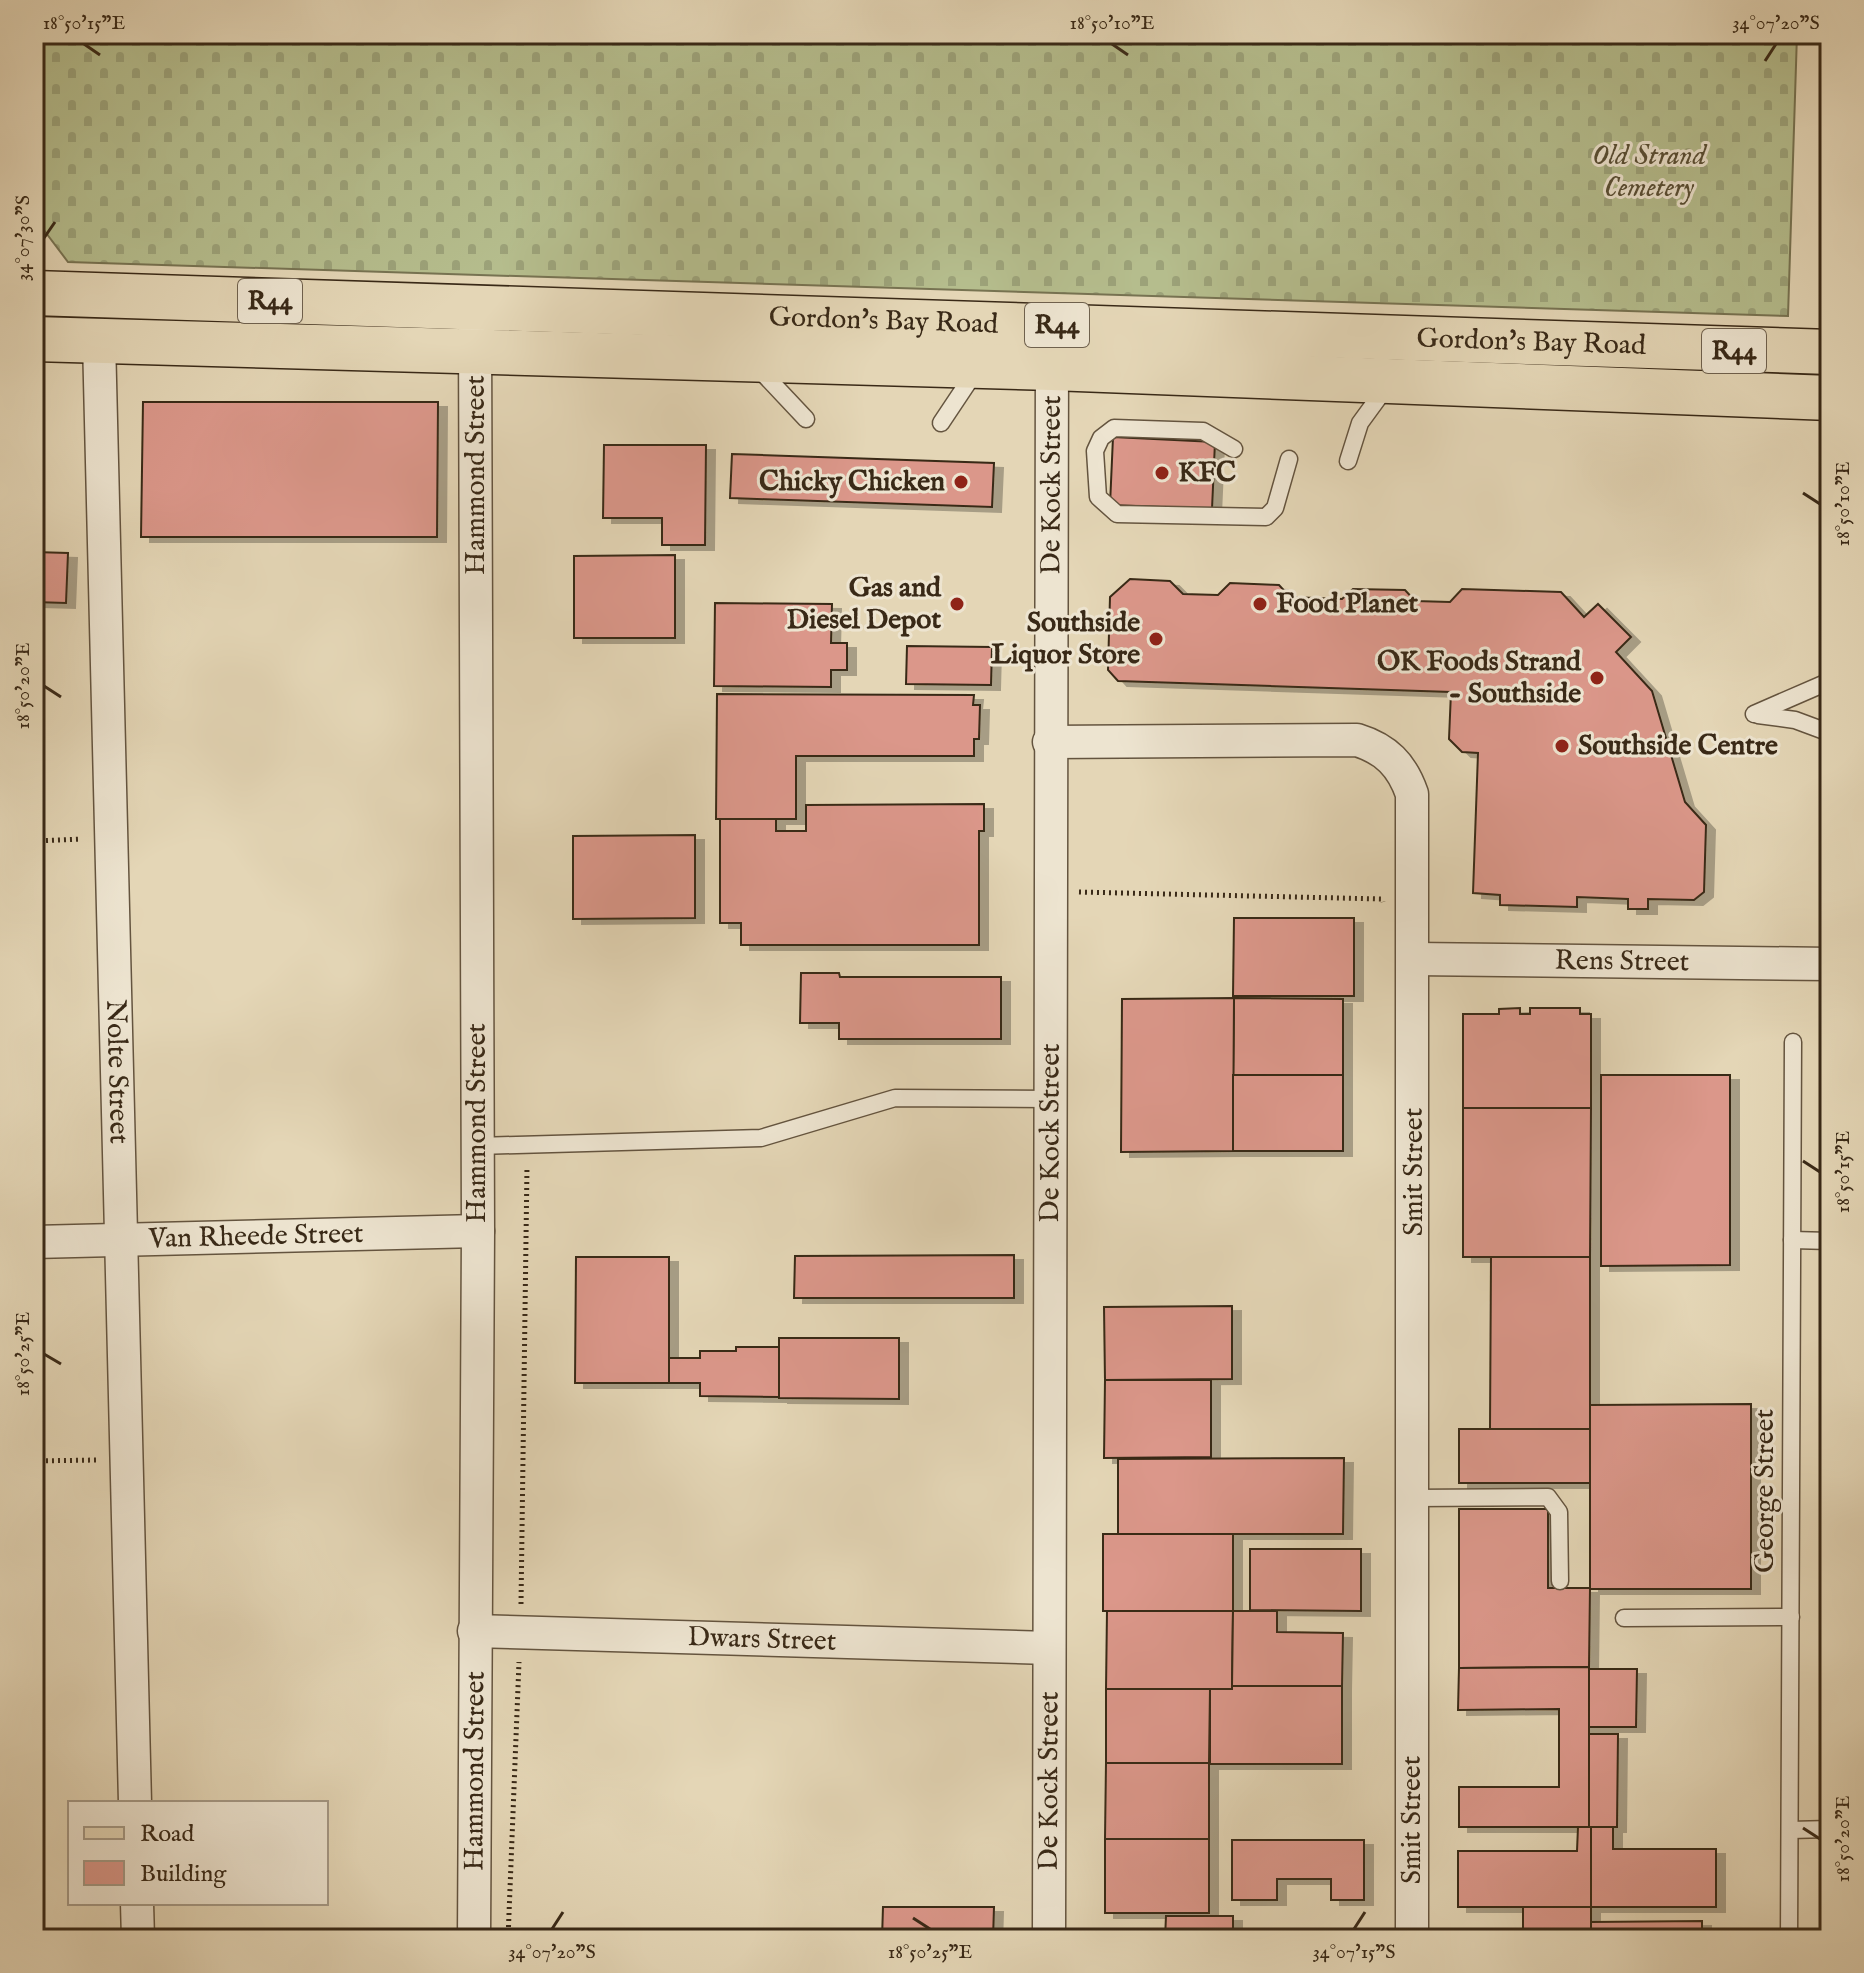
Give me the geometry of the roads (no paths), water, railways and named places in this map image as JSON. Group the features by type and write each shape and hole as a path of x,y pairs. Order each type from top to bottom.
{"main road":[{"name":"Gordon's Bay Road","path":"34,293 1830,352"},
{"name":"Gordon's Bay Road","path":"34,339 1052,368 1830,398"}],"street":[{"name":"Hammond Street","path":"474,1939 478,1231 475,306"},
{"name":"De Kock Street","path":"1049,1939 1052,325"},
{"name":"Nolte Street","path":"99,340 135,1801"},
{"name":"Smit Street","path":"1049,742 1341,739 1374,745 1399,765 1412,794 1412,1939"},
{"name":"Rens Street","path":"1414,959 1830,964"},
{"name":"Van Rheede Street","path":"34,1242 478,1231"},
{"name":"Dwars Street","path":"474,1631 1049,1648"},
{"path":"137,1905 138,1939"}],"lane":[{"path":"751,360 806,419"},
{"path":"941,423 978,367"},
{"path":"1348,461 1360,423 1391,382"},
{"path":"1234,449 1203,431 1114,428 1101,438 1095,451 1098,497 1117,514 1266,517 1275,508 1289,459"},
{"path":"1830,681 1754,714 1795,720 1830,733"},
{"name":"George Street","path":"1789,1939 1793,1042"},
{"path":"478,1146 761,1138 895,1098 1050,1099"},
{"path":"1792,1240 1830,1241"},
{"path":"1413,1498 1548,1497 1559,1512 1560,1581"},
{"path":"1624,1618 1791,1617"},
{"path":"1790,1830 1830,1829"}],"place":[{"name":"KFC","path":"1162,473"},
{"name":"Chicky Chicken","path":"961,482"},
{"name":"Gas and Diesel Depot","path":"957,604"},
{"name":"Food Planet","path":"1260,604"},
{"name":"Southside Liquor Store","path":"1156,639"},
{"name":"OK Foods Strand - Southside","path":"1597,678"},
{"name":"Southside Centre","path":"1562,746"}],"park label":[{"name":"Old Strand Cemetery","path":"1649,172"}]}
